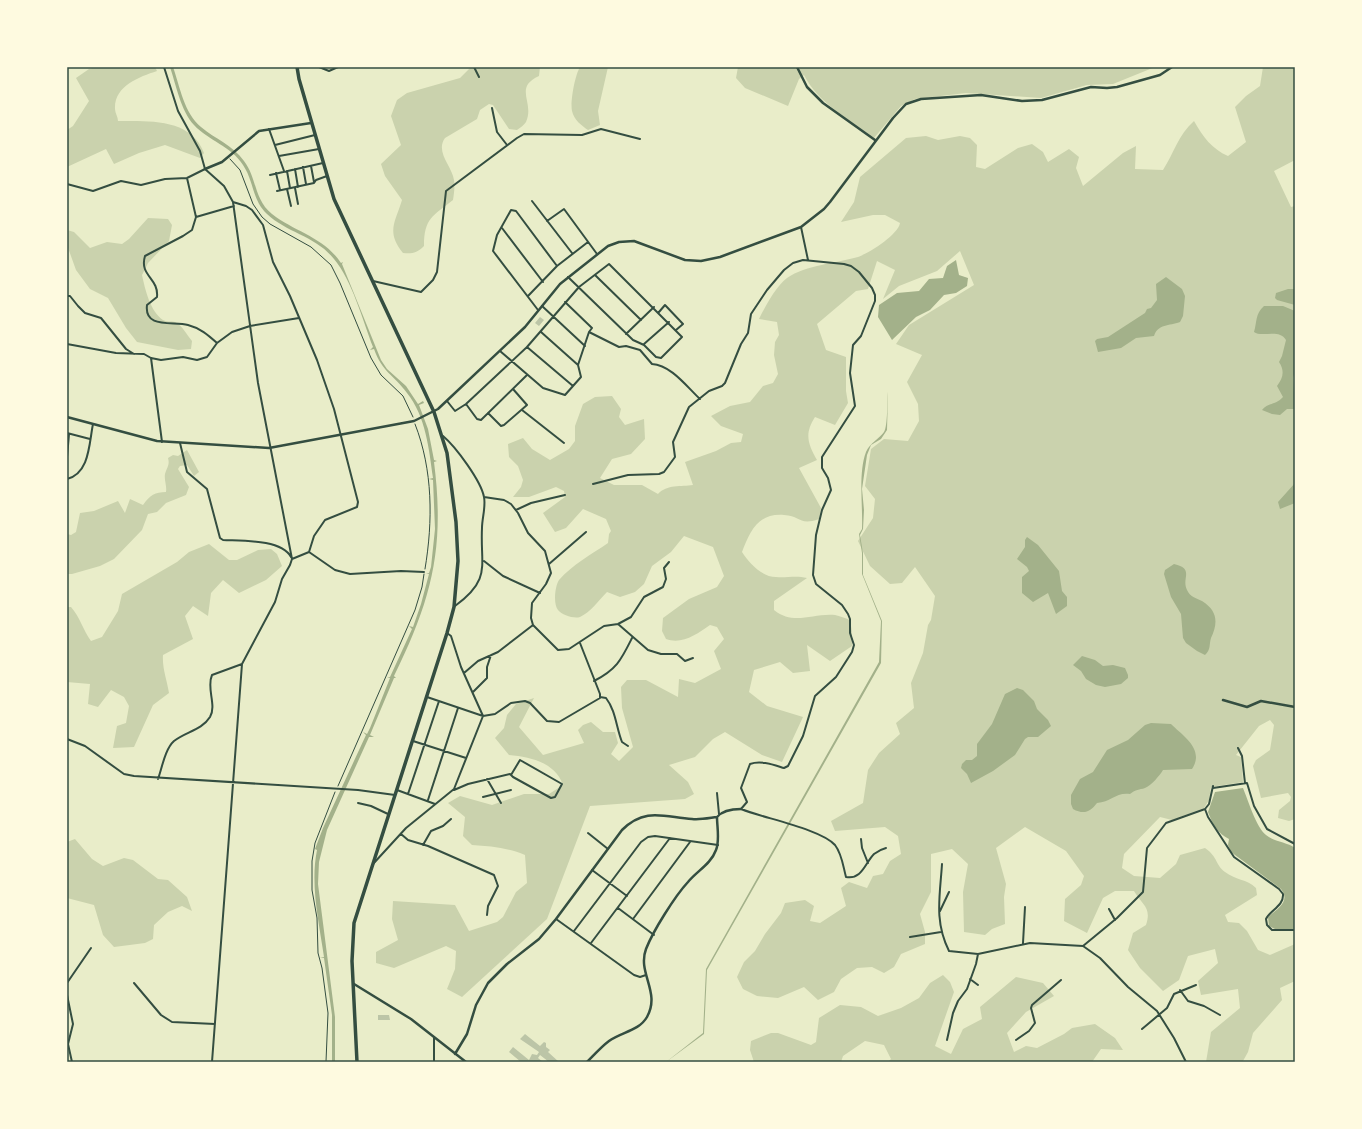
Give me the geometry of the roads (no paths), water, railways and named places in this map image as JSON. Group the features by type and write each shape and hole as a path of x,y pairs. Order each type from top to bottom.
{"main road":[{"path":"297,67 334,199 434,412 449,462 457,530 458,561 454,607 427,697 354,923 352,942 357,1062"}],"street":[{"path":"164,67 178,111 200,151 205,169 224,186 233,202 269,448 292,558 290,565 282,579 275,602 242,664 212,1062"},
{"path":"319,67 329,71 338,67"},
{"path":"474,67 479,77"},
{"path":"797,67 807,87 823,103 875,140"},
{"path":"67,417 162,442 269,448 342,436 414,421 434,412 447,401 525,327 538,310 568,277 597,254 619,242 634,241 685,260 705,261 720,257 801,227 830,202 875,140 899,110 913,100 981,95 1022,101 1042,100 1091,87 1117,87 1160,75 1172,67"},
{"path":"492,108 497,132 507,145"},
{"path":"67,184 92,191 121,181 141,185 165,179 187,178 228,157 253,135 269,129 312,123"},
{"path":"269,129 285,171 291,206"},
{"path":"372,281 421,292 433,280 437,272 446,191 524,134 582,135 601,129 640,139"},
{"path":"275,145 316,135"},
{"path":"279,156 320,149"},
{"path":"270,175 324,163"},
{"path":"311,166 314,183"},
{"path":"303,168 306,184"},
{"path":"295,169 298,204"},
{"path":"276,174 279,190 314,183 316,180 328,176"},
{"path":"187,178 196,217 192,230 188,234 145,256 143,268 145,273 154,280 157,293 157,297 147,305 146,310 151,318 156,322 188,325 200,330 217,343"},
{"path":"532,201 572,253"},
{"path":"233,202 246,206 252,210 263,225 273,262 290,296 316,360 342,436 358,502 357,506 325,520 314,536 309,552"},
{"path":"196,217 234,206"},
{"path":"547,221 564,209 597,254"},
{"path":"538,310 493,251 497,235 511,210 516,211 557,266"},
{"path":"801,227 808,260"},
{"path":"502,228 543,282"},
{"path":"528,296 557,266 588,242"},
{"path":"593,484 628,475 659,474 664,472 675,457 673,442 689,407 709,390 722,386 741,344 748,333 751,314 767,290 784,270 793,263 808,260 851,266 867,281 875,295 874,302 861,336 853,345 850,373 855,406 822,457 822,468 828,478 831,490 822,510 816,535 812,575 816,584 842,605 848,614 850,619 850,633 854,645 852,652 836,677 815,696 803,736 788,766 784,768 773,764 750,764 741,788 747,802 741,809"},
{"path":"447,401 456,411 466,404 527,347 579,287 609,264 659,312 682,337 661,358 656,357 644,345 632,340 579,287 568,277"},
{"path":"595,275 641,320"},
{"path":"67,296 70,296 85,313 101,318 126,349 135,355"},
{"path":"500,351 547,391 565,395 581,377 578,365 589,332 592,328 565,302"},
{"path":"659,312 665,305 683,324 676,330"},
{"path":"542,306 584,346"},
{"path":"626,334 654,307"},
{"path":"67,344 116,353 135,355 144,354 151,358 161,360 183,358 197,360 207,357 217,343 232,332 250,326 298,318"},
{"path":"644,345 668,322"},
{"path":"541,332 578,365"},
{"path":"589,332 619,347 626,346 640,350 652,364 660,364 668,369 700,399"},
{"path":"527,347 573,386"},
{"path":"151,358 162,442"},
{"path":"466,404 477,419 481,420 527,375"},
{"path":"488,413 501,426 504,426 528,405 513,388"},
{"path":"522,410 564,443"},
{"path":"67,479 75,476 85,465 93,424"},
{"path":"67,457 68,434 90,439"},
{"path":"441,434 465,462 484,496 481,548 483,560 479,580 468,594 454,607"},
{"path":"180,443 187,472 207,489 220,538 223,540 248,540 265,543 288,552 292,558"},
{"path":"516,510 530,504 565,495"},
{"path":"484,496 504,500 516,510 528,533 545,550 551,573 532,604 530,610 533,625 558,650 569,649 604,626 618,624 631,617 644,597 663,587 666,579 664,568 669,562"},
{"path":"549,564 586,532"},
{"path":"292,558 309,552"},
{"path":"309,552 335,570 350,574 401,571 424,572"},
{"path":"483,560 503,576 540,593"},
{"path":"618,624 632,638 648,650 661,654 677,654 685,661 693,658"},
{"path":"464,674 478,660 498,652 533,625"},
{"path":"372,865 378,861 415,820 436,804 457,784 483,716 464,674 451,636 447,633"},
{"path":"594,681 610,673 616,667 632,638"},
{"path":"580,643 600,697"},
{"path":"473,692 487,678 487,667 491,655"},
{"path":"158,778 169,748 174,741 204,724 212,712 210,688 212,675 242,664"},
{"path":"427,697 483,716 494,714 511,703 525,701 530,703 547,721 559,722 596,702 600,697"},
{"path":"600,697 606,698 608,701 616,718 622,742 628,746"},
{"path":"1223,700 1247,707 1261,701 1295,707"},
{"path":"408,794 439,701"},
{"path":"428,800 458,708"},
{"path":"67,739 85,746 124,774 158,778 395,795"},
{"path":"413,741 466,758"},
{"path":"1238,748 1242,756 1246,784 1254,806 1267,830 1295,844"},
{"path":"451,791 468,784 511,774 551,798 555,797 562,784 520,760 511,774"},
{"path":"487,779 501,803"},
{"path":"1083,946 1115,920 1143,892 1147,848 1166,823 1205,809 1209,804 1213,787 1246,784"},
{"path":"396,790 436,804"},
{"path":"482,797 511,790"},
{"path":"717,793 719,814"},
{"path":"358,802 388,814"},
{"path":"587,1062 610,1040 627,1033 646,1018 652,1002 644,966 646,948 682,890 711,860 718,845 717,817 719,814 734,809 741,809 829,839 839,852 846,877 853,877 862,872 874,855 886,848"},
{"path":"1205,809 1208,817 1234,857 1279,888 1283,894 1281,903 1268,915 1266,919 1269,928 1272,930 1295,930"},
{"path":"455,1054 467,1034 476,1005 488,983 507,964 539,939 630,822 646,815 694,820 717,817"},
{"path":"423,845 431,831 443,826 450,819"},
{"path":"588,833 608,849"},
{"path":"401,834 408,840 494,875 498,886 488,906 487,915"},
{"path":"574,931 640,842 648,837 655,836 718,845"},
{"path":"591,943 670,838"},
{"path":"861,839 862,848 868,863"},
{"path":"633,919 690,842"},
{"path":"942,864 939,912 941,932 949,951 978,954 1023,943 1083,946 1100,958 1159,1014 1174,1038 1186,1062"},
{"path":"592,870 627,896"},
{"path":"939,912 949,892"},
{"path":"1023,943 1025,907"},
{"path":"618,908 654,935"},
{"path":"1109,909 1115,920"},
{"path":"556,919 634,975 640,977 646,974"},
{"path":"910,937 941,932"},
{"path":"67,983 91,948"},
{"path":"947,1040 953,1013 958,1001 967,989 978,954"},
{"path":"970,979 978,985"},
{"path":"1016,1040 1030,1030 1035,1023 1031,1008 1032,1005 1060,980"},
{"path":"134,983 161,1015 172,1022 215,1024"},
{"path":"354,984 406,1016 466,1062"},
{"path":"1142,1029 1168,1006 1174,994 1180,990 1196,985"},
{"path":"1180,990 1188,1001 1204,1006 1220,1015"},
{"path":"67,995 73,1024 68,1044 72,1062"},
{"path":"434,1038 434,1062"}]}
